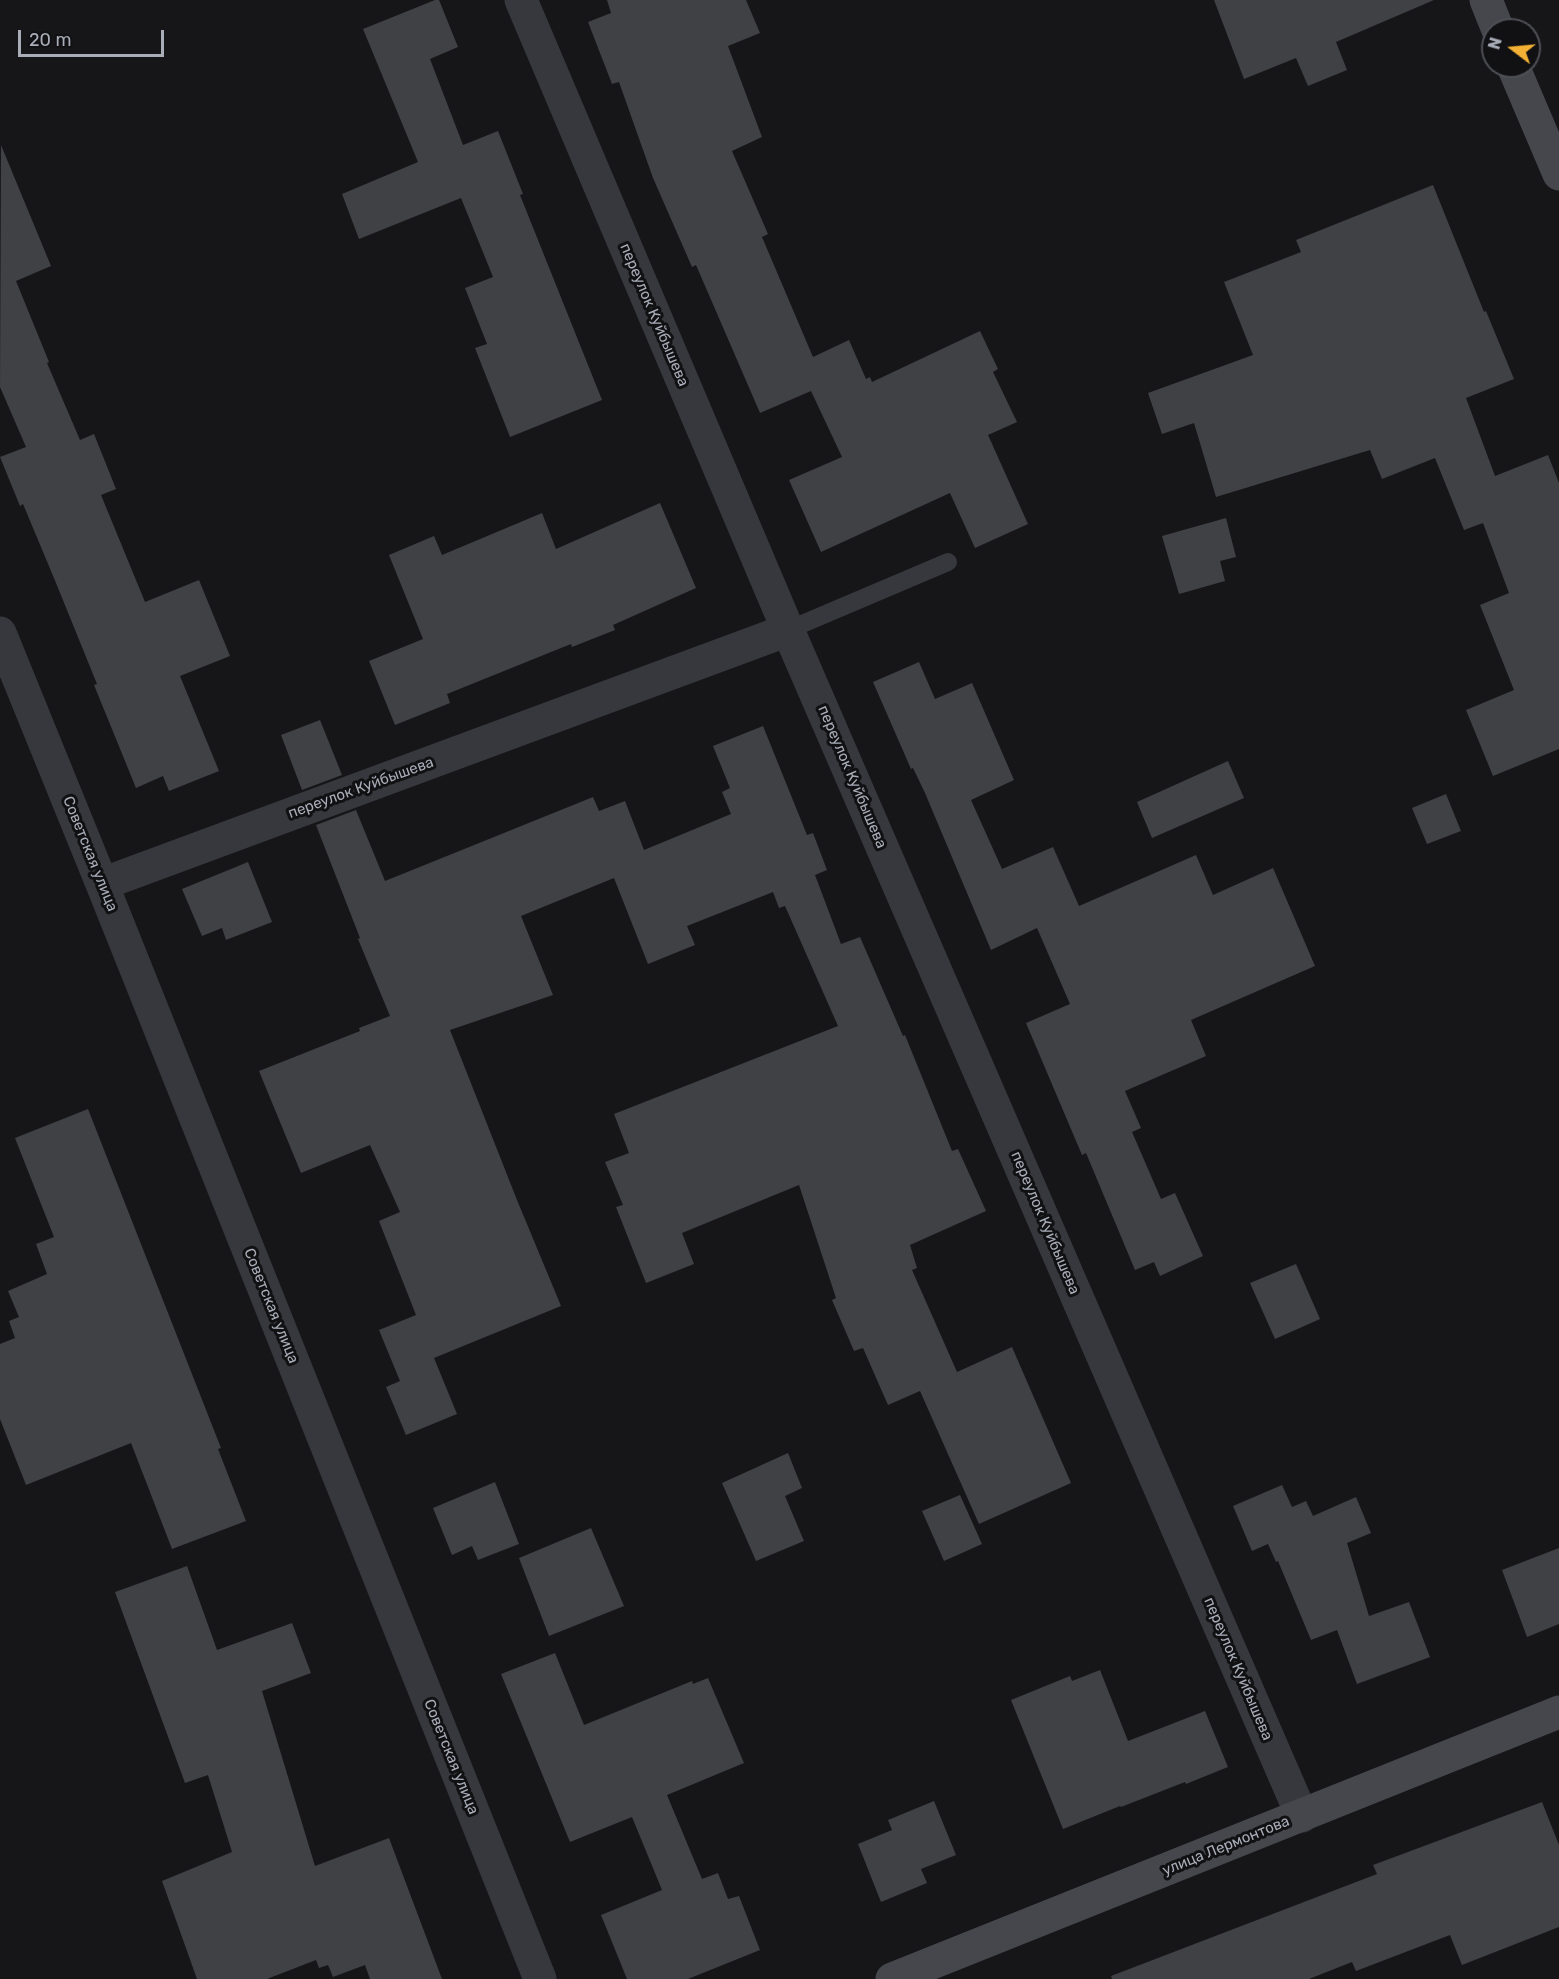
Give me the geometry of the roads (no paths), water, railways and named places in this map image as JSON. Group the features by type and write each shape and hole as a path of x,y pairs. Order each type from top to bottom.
{"main road":[{"path":"1519,78 1559,174"},
{"name":"улица Лермонтова","path":"892,1979 1559,1712"}],"street":[{"name":"переулок Куйбышева","path":"521,0 788,630 1302,1816"},
{"name":"переулок Куйбышева","path":"102,884 788,630"},
{"name":"Советская улица","path":"0,633 540,1979"}],"lane":[{"path":"788,630 948,562"}]}
